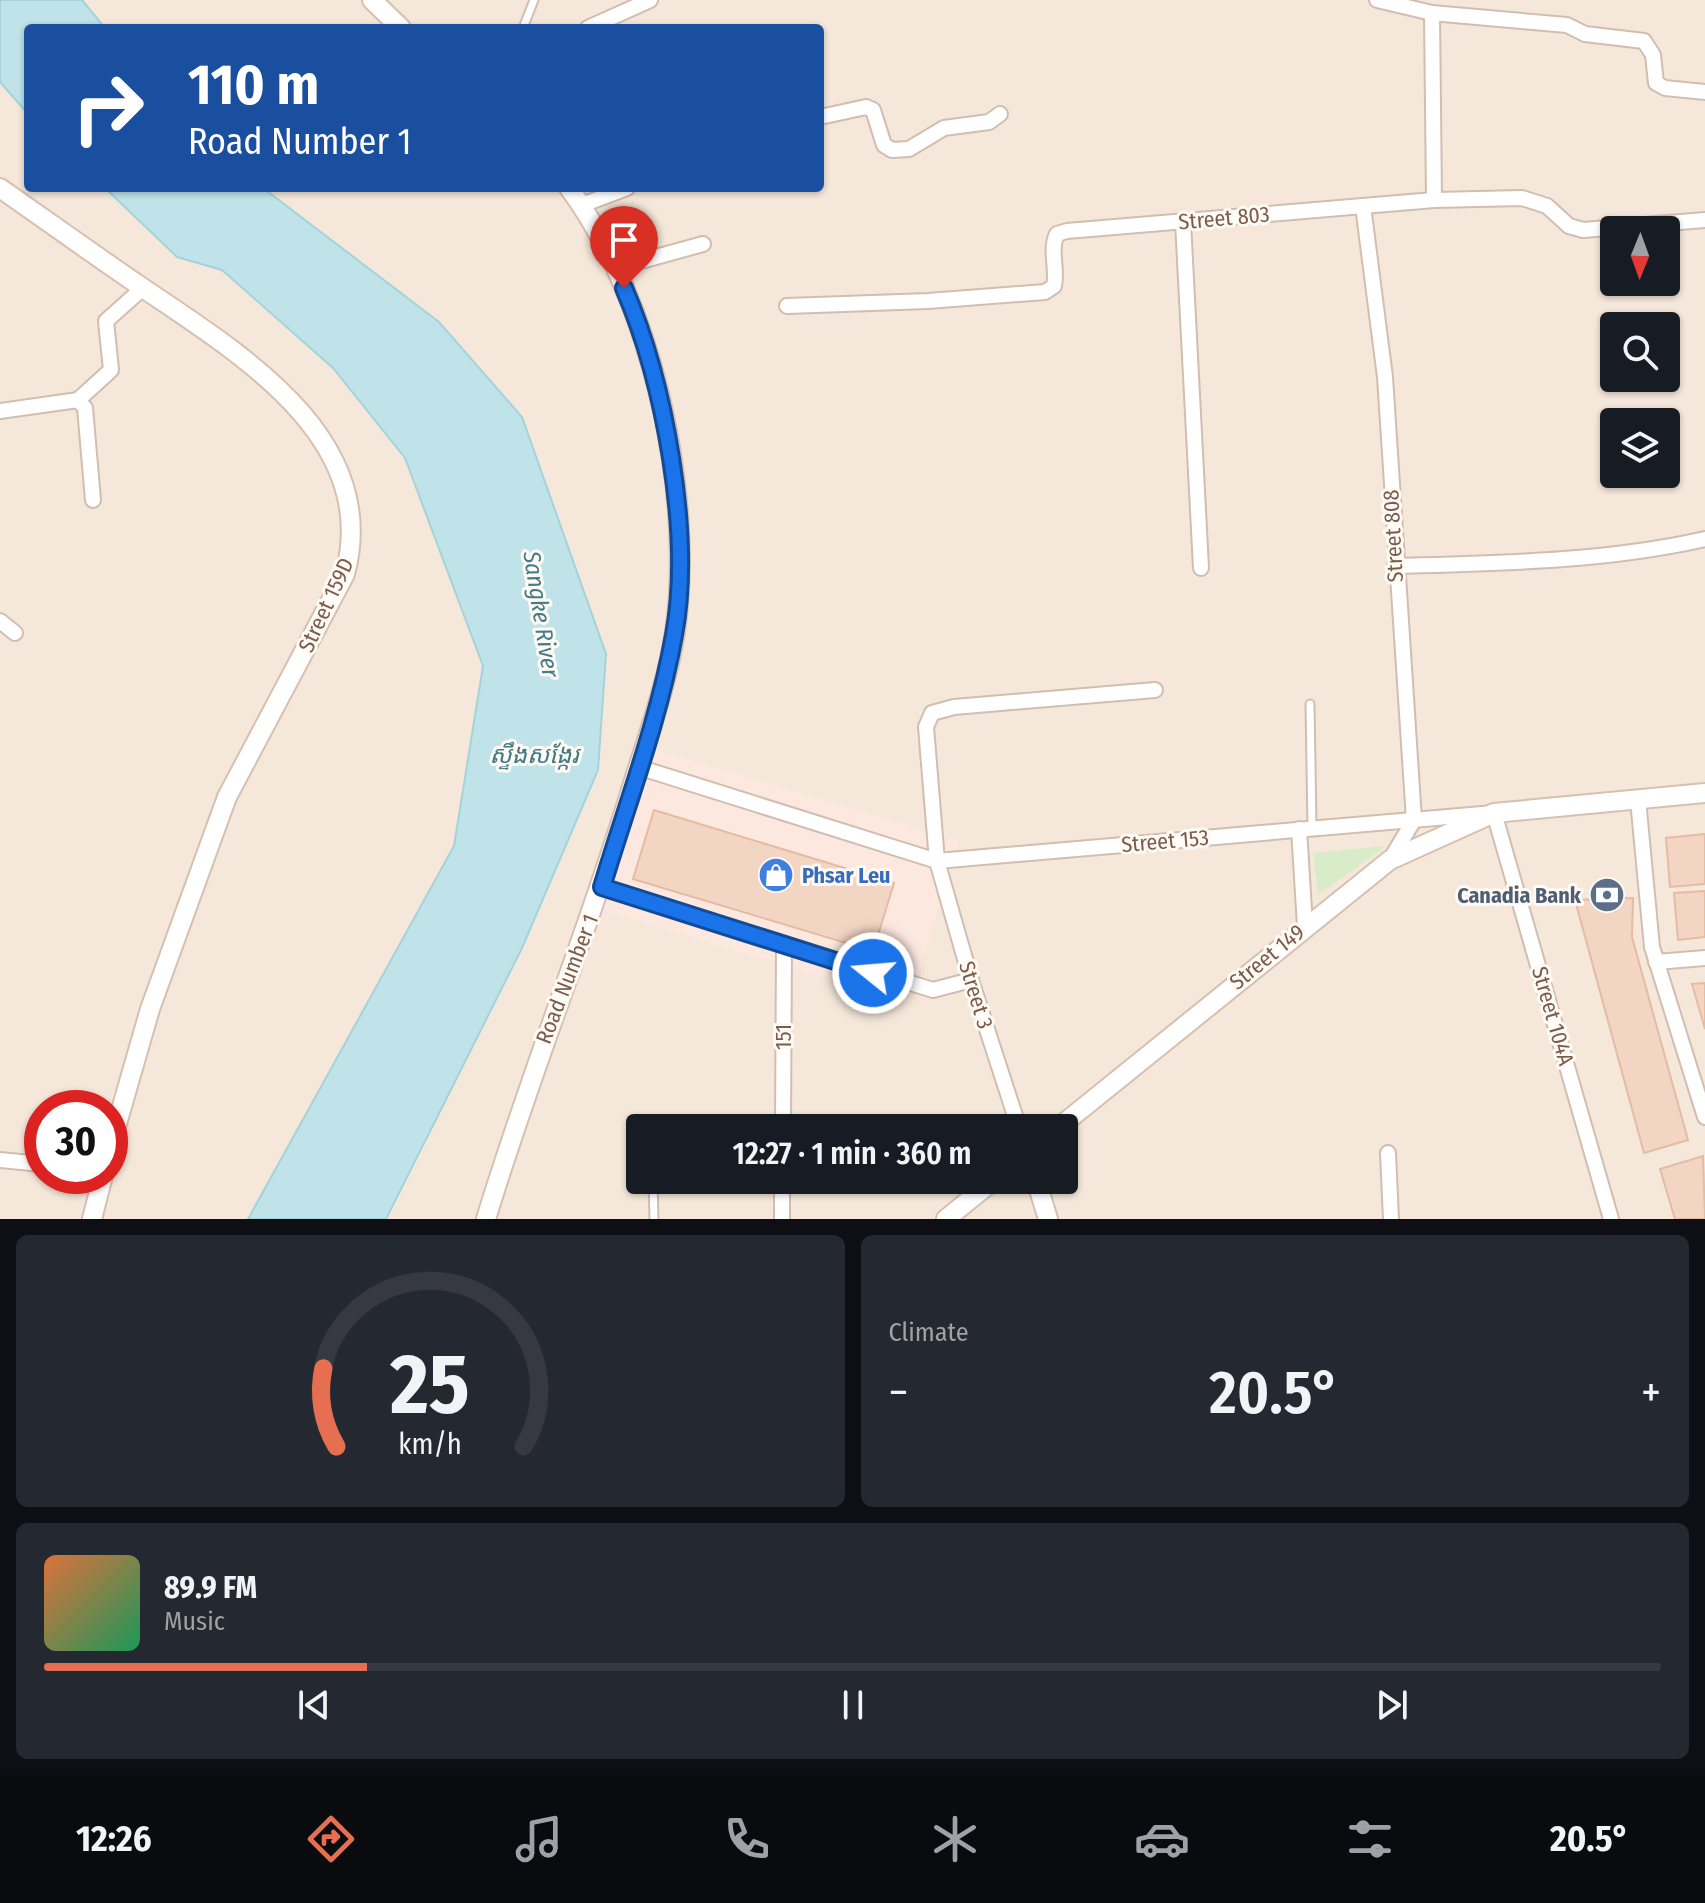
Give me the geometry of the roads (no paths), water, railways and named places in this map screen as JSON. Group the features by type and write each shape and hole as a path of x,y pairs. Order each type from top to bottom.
{"street":[{"path":"372,0 397,24"},
{"path":"597,24 650,0"},
{"path":"1377,0 1432,13 1567,25 1585,34 1644,41 1653,55 1656,83 1665,88 1705,92"},
{"path":"1432,13 1434,200"},
{"path":"824,116 866,107 873,110 884,145 892,150 909,149 944,128 989,122 1000,114"},
{"name":"Street 159D","path":"0,188 262,371 302,413 322,440 340,480 350,519 352,547 345,574 227,797 150,1009 127,1090"},
{"name":"Road Number 1","path":"486,1219 550,1020 602,887 675,632 678,578 676,518 659,394 642,328 616,268 572,192"},
{"path":"582,205 616,192"},
{"name":"Street 803","path":"787,306 928,301 1045,292 1054,286 1057,275 1053,241 1057,234 1183,222 1434,200 1535,201 1547,206 1569,226 1583,230 1705,220"},
{"name":"Street 808","path":"1363,206 1385,377 1414,820"},
{"path":"1183,222 1201,568"},
{"path":"616,268 703,244"},
{"path":"0,411 78,400 111,370 106,321 143,288"},
{"path":"78,400 85,408 93,500"},
{"path":"1395,566 1549,561 1655,550 1705,539"},
{"path":"0,621 15,633"},
{"name":"Street 3","path":"1014,1114 937,861 926,727 932,713 954,707 1155,690"},
{"name":"Street 153","path":"638,767 937,861 1705,793"},
{"path":"1638,800 1656,962 1705,1117"},
{"name":"Street 149","path":"1075,1114 1390,860 1494,813"},
{"name":"Street 104A","path":"1494,813 1611,1219"},
{"path":"1390,860 1414,820"},
{"path":"1305,926 1306,828"},
{"path":"602,887 933,990 971,980"},
{"name":"151","path":"783,1114 784,946"},
{"path":"1656,962 1705,958"},
{"path":"1388,1153 1391,1219"},
{"path":"0,1160 24,1162"},
{"path":"92,1219 98,1194"},
{"path":"782,1194 782,1219"},
{"path":"946,1219 977,1194"},
{"path":"1040,1194 1048,1219"}],"lane":[{"path":"525,24 534,0"},
{"path":"1306,828 1310,704"},
{"path":"653,1194 654,1219"}],"water":[{"path":"0,0 82,0 102,24 24,24 24,109 0,82"},
{"name":"ស្ទឹងសង្កែរ","path":"109,192 268,192 439,322 522,417 606,654 598,770 522,948 386,1219 248,1219 454,846 483,666 405,458 333,368 222,270 177,257"}],"place":[{"name":"Phsar Leu","path":"776,875"},
{"name":"Canadia Bank","path":"1607,895"}],"water label":[{"name":"Sangke River","path":"541,614"}]}
